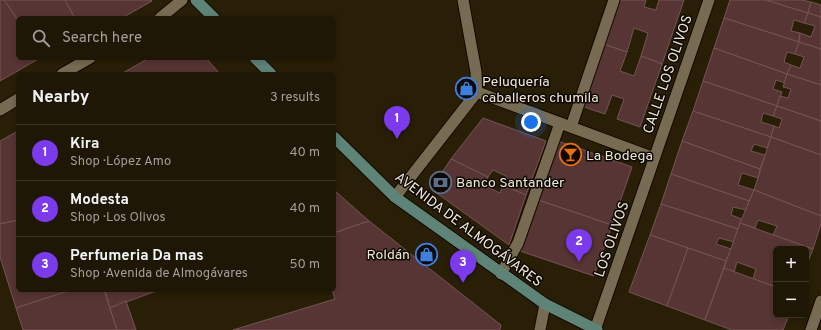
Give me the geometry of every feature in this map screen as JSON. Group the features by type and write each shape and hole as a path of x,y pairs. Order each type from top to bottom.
{"main road":[{"path":"196,0 212,16"},
{"path":"256,60 269,72"},
{"name":"AVENIDA DE ALMOGÁVARES","path":"336,139 395,197 545,304 596,330"}],"street":[{"path":"162,16 182,0"},
{"path":"395,197 477,92 476,72 463,0"},
{"path":"571,127 614,0"},
{"name":"CALLE LOS OLIVOS","path":"654,158 709,0"},
{"path":"66,72 86,60"},
{"path":"477,92 654,158"},
{"path":"0,110 16,100"},
{"path":"501,274 518,243 560,123"},
{"name":"LOS OLIVOS","path":"596,330 654,158"},
{"path":"811,330 821,301"},
{"path":"540,330 545,304"}],"building":[{"path":"0,0 4,0 16,17 16,60 37,60 0,81"},
{"path":"4,0 65,0 74,16 16,16"},
{"path":"65,0 152,1 126,16 74,16"},
{"path":"618,0 646,0 644,7 656,10 659,0 684,0 662,64 641,56 648,33 634,28 627,52 603,44"},
{"path":"730,0 766,0 808,13 804,23 794,20 791,31 800,33 799,42 724,18"},
{"path":"766,0 802,0 811,2 808,13"},
{"path":"811,2 821,5 821,17 808,13"},
{"path":"808,13 821,17 821,49 799,42 800,33 811,37 815,26 804,23"},
{"path":"724,18 799,42 795,54 787,52 784,62 791,65 787,74 714,48"},
{"path":"799,42 821,49 821,85 787,74 791,65 800,68 804,57 795,54"},
{"path":"603,44 627,52 620,71 634,76 641,56 662,64 640,127 617,119 624,99 612,95 605,114 581,106"},
{"path":"714,48 787,74 785,83 776,80 773,89 782,92 777,106 703,81"},
{"path":"146,60 208,60 218,72 124,72"},
{"path":"787,74 821,85 821,121 777,106 780,96 788,98 791,89 783,87"},
{"path":"703,81 777,106 773,116 763,113 761,122 774,126 771,137 693,111"},
{"path":"777,106 821,121 821,155 771,137 774,126 779,128 782,119 773,116"},
{"path":"693,111 771,137 767,148 754,144 751,151 765,155 760,169 682,141"},
{"path":"483,118 546,141 526,195 503,185 506,176 493,170 488,177 451,159"},
{"path":"16,132 16,220 0,224 0,141"},
{"path":"771,137 821,155 821,216 754,190"},
{"path":"558,141 632,167 612,225 538,200"},
{"path":"682,141 760,169 758,178 742,173 738,185 754,190 749,201 671,174"},
{"path":"451,159 488,177 484,185 500,193 503,185 526,195 509,245 431,189"},
{"path":"671,174 749,201 746,210 733,207 731,215 742,219 738,229 661,204"},
{"path":"754,190 821,216 821,224 813,249 809,248 809,246 804,246 773,235 777,226 758,220 755,228 740,223"},
{"path":"336,192 369,221 336,232"},
{"path":"538,200 612,225 594,276 520,251"},
{"path":"661,204 738,229 734,242 719,238 716,244 731,249 726,261 650,235"},
{"path":"16,220 16,292 65,292 16,308 0,257 0,224"},
{"path":"369,221 501,325 500,330 233,330 335,299 333,292 336,292 336,232"},
{"path":"740,223 805,246 773,246 773,286 753,279 756,269 737,262 734,272 724,268"},
{"path":"650,235 688,248 667,306 629,292"},
{"path":"688,248 726,261 705,320 667,306"},
{"path":"809,248 813,249 809,259"},
{"path":"724,268 773,286 773,318 788,318 783,330 732,330 705,320"},
{"path":"65,292 105,292 117,330 23,330 16,308"},
{"path":"106,292 154,292 110,308"},
{"path":"126,301 136,330 117,330 110,308"}],"place":[{"name":"Peluquería caballeros chumila","path":"466,89"},
{"name":"Kira","path":"397,139"},
{"name":"La Bodega","path":"570,155"},
{"name":"Banco Santander","path":"440,182"},
{"name":"Roldán","path":"426,254"},
{"name":"Modesta","path":"579,262"},
{"name":"Perfumeria Da mas","path":"463,283"}]}
